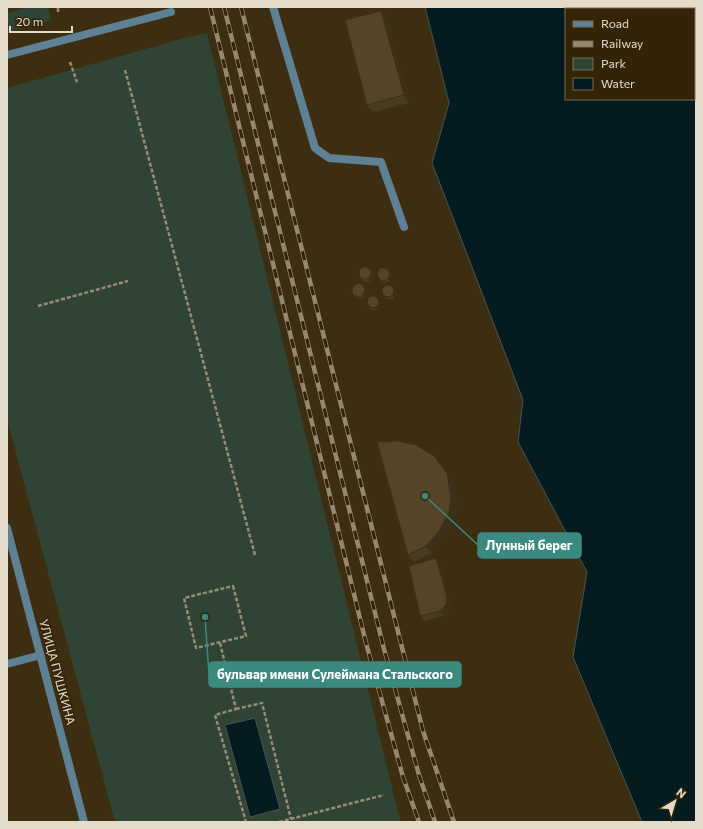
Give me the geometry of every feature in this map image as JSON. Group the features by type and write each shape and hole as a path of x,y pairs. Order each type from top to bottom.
{"street":[{"path":"273,7 315,148 329,158 381,162 404,227"},
{"path":"7,55 171,12"},
{"name":"УЛИЦА ПУШКИНА","path":"7,528 84,822"},
{"path":"7,664 41,655"}],"path":[{"path":"58,7 58,12"},
{"path":"70,62 77,82"},
{"path":"125,70 255,555"},
{"path":"38,306 128,281"},
{"path":"234,586 246,636 220,643 196,648 184,598 234,586"},
{"path":"220,643 236,709"},
{"path":"246,822 215,715 262,703 291,819"},
{"path":"279,822 384,795"}],"green space":[{"path":"28,7 48,7 51,20 7,32 7,13"},
{"path":"207,33 401,822 115,822 7,419 7,88"}],"water":[{"path":"425,7 696,7 696,822 642,822 573,657 587,572 518,442 523,400 432,163 449,103"},
{"path":"255,718 280,809 250,817 225,725"}],"building":[{"path":"381,11 404,95 367,105 345,20"},
{"path":"363,267 367,267 371,273 367,279 363,279 359,275 359,271"},
{"path":"380,268 388,269 390,274 388,279 383,281 379,279 377,274"},
{"path":"359,283 363,285 365,289 363,295 359,297 354,295 352,292 353,286"},
{"path":"388,285 392,287 394,291 392,295 388,297 384,295 382,291 384,287"},
{"path":"371,296 377,297 378,299 379,304 375,308 370,307 367,303 368,298"},
{"path":"399,441 416,445 434,456 447,473 451,498 449,512 439,531 426,546 408,555 377,442"},
{"path":"436,558 447,597 446,605 440,611 420,616 409,566"}],"railway":[{"path":"210,7 366,643 403,777 419,822"},
{"path":"224,7 384,649 419,775 435,822"},
{"path":"241,7 423,731 454,822"}],"place":[{"name":"Лунный берег","path":"425,496"},
{"name":"бульвар имени Сулеймана Стальского","path":"205,617"}]}
